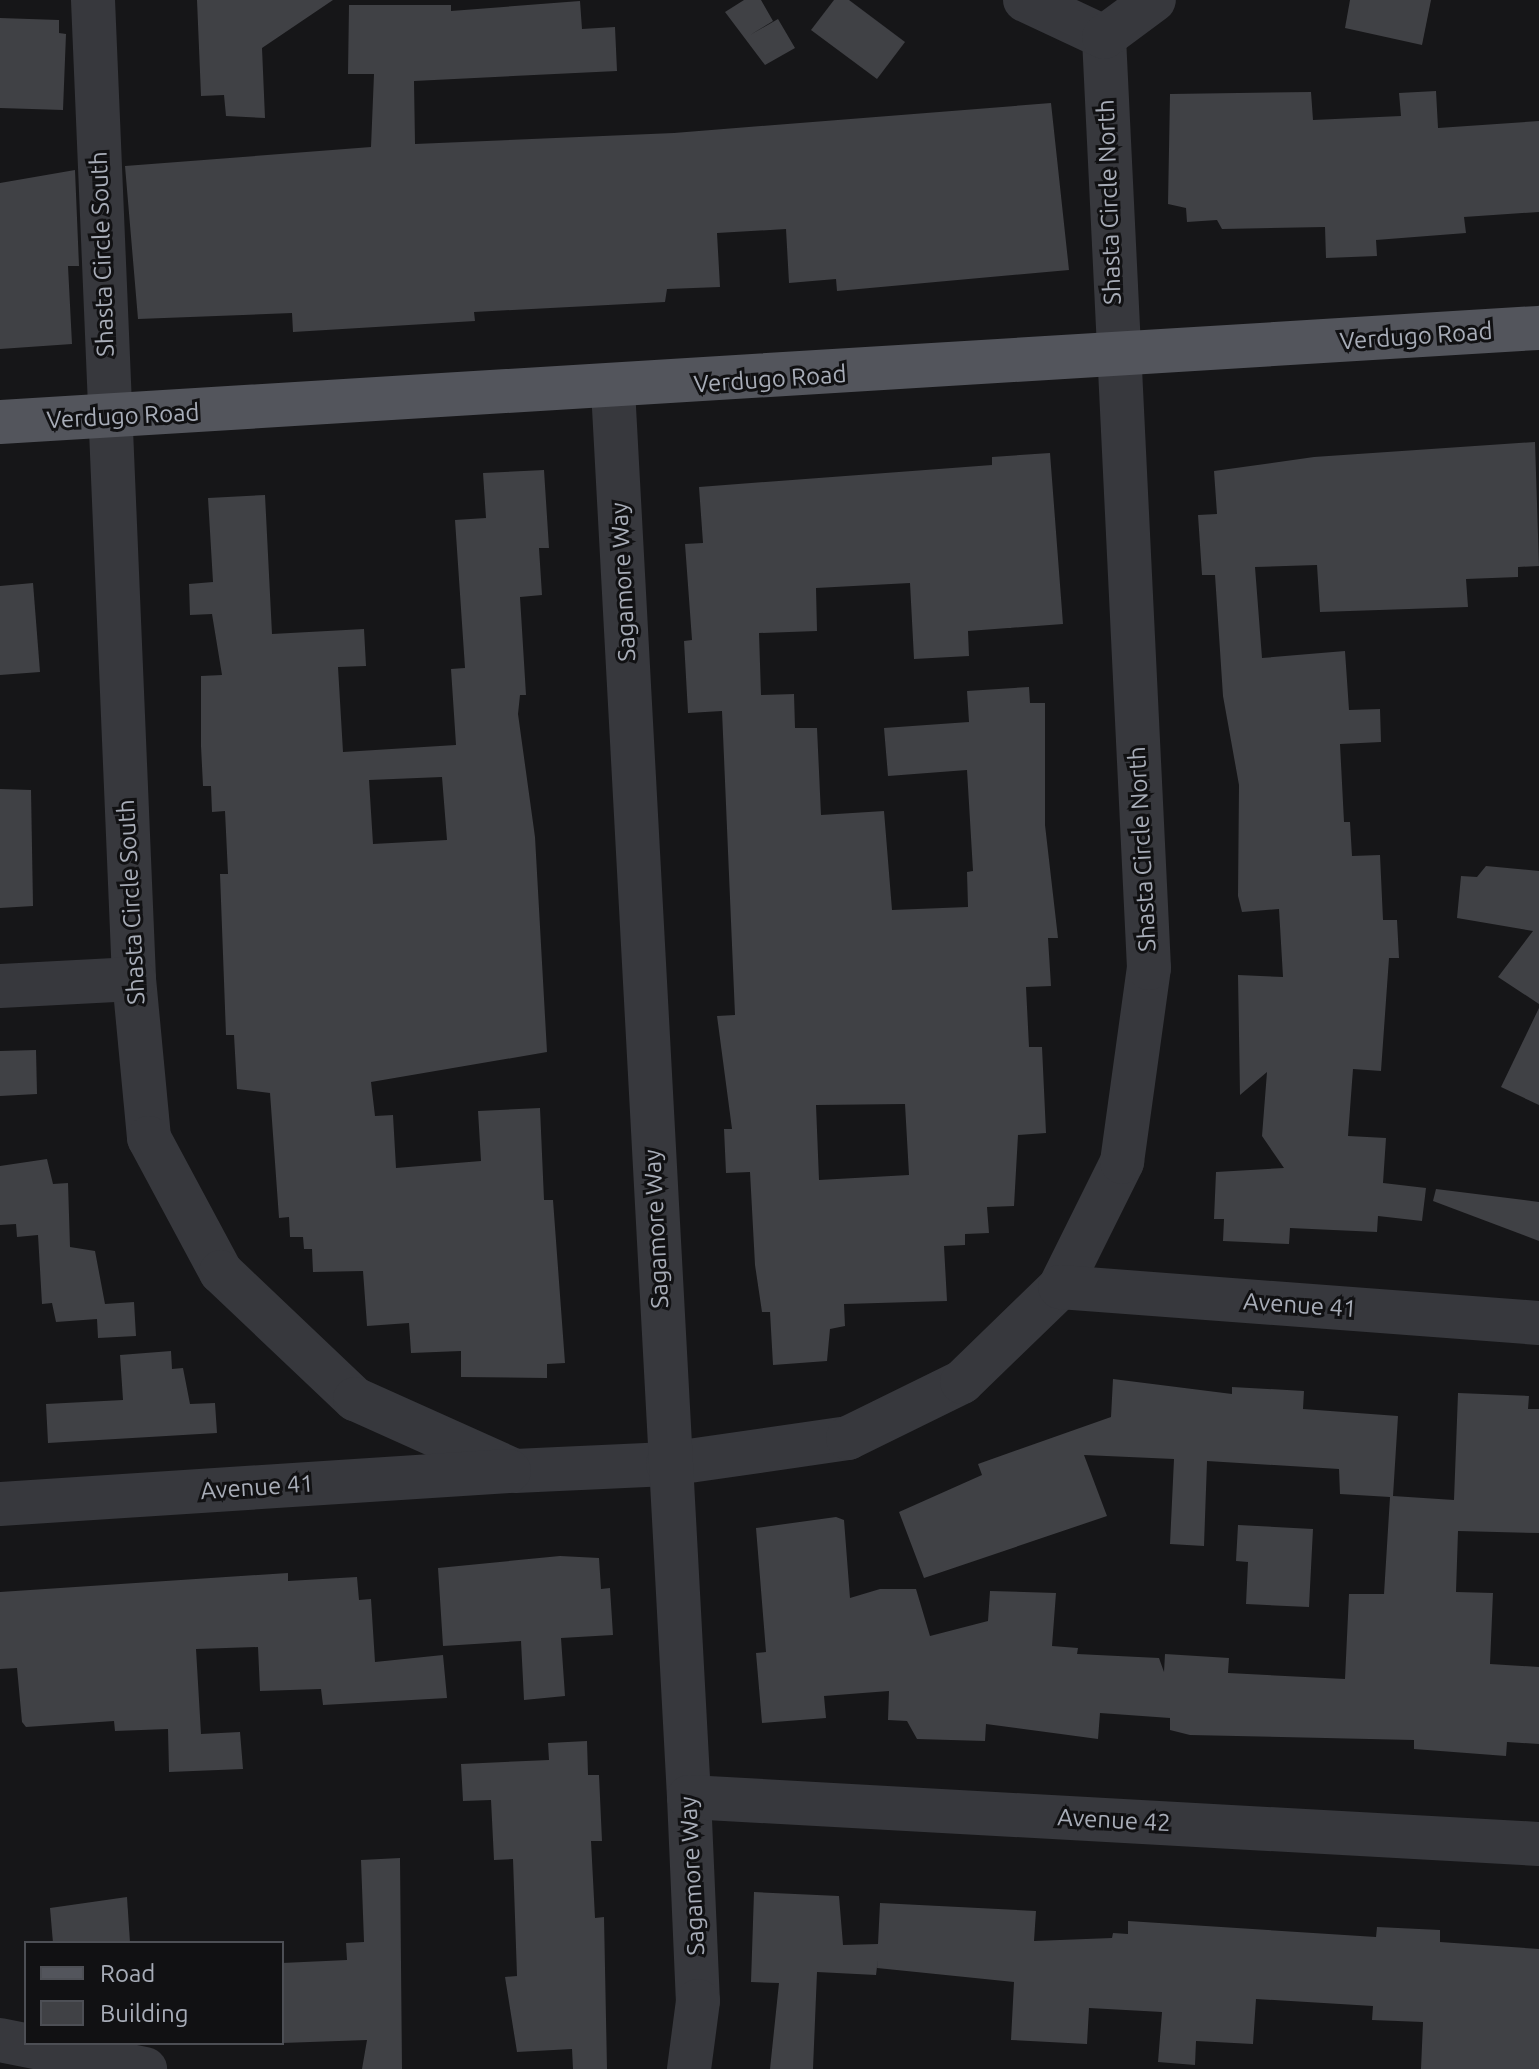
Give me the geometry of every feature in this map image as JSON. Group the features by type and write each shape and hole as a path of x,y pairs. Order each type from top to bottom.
{"main road":[{"name":"Verdugo Road","path":"0,422 613,389 1539,328"}],"street":[{"name":"Shasta Circle South","path":"93,0 108,416 134,979 149,1138 221,1272 355,1399 515,1471 668,1464"},
{"path":"1025,0 1104,37 1154,0"},
{"name":"Shasta Circle North","path":"668,1464 848,1438 962,1382 1060,1287 1122,1162 1149,968 1115,357 1104,37"},
{"name":"Sagamore Way","path":"613,389 668,1464 689,1797 698,2001 689,2069"},
{"path":"0,986 134,979"},
{"name":"Avenue 41","path":"1060,1287 1539,1323"},
{"name":"Avenue 41","path":"0,1504 515,1471"},
{"name":"Avenue 42","path":"689,1797 1539,1844"},
{"path":"0,2040 24,2045"},
{"path":"25,2045 145,2069"}],"building":[{"path":"197,0 333,0 262,48 265,118 226,116 224,95 201,96"},
{"path":"744,0 761,0 773,21 750,35 778,19 795,48 765,65 725,12"},
{"path":"834,0 849,0 905,42 877,79 811,30"},
{"path":"1350,0 1431,0 1422,45 1345,28"},
{"path":"580,1 582,29 615,27 617,71 414,81 415,144 674,133 1051,103 1069,270 837,291 836,279 789,283 786,229 717,233 720,287 667,289 665,302 474,312 475,321 293,332 292,313 138,319 125,166 371,147 374,74 348,74 349,5 451,5 451,11"},
{"path":"0,18 59,20 59,33 66,34 63,110 0,108"},
{"path":"1436,91 1438,128 1539,121 1539,212 1464,217 1466,233 1376,240 1377,256 1326,258 1325,227 1222,229 1217,220 1187,222 1186,208 1168,204 1170,94 1311,92 1313,120 1401,116 1399,93"},
{"path":"75,170 79,266 68,266 72,344 0,349 0,183"},
{"path":"1535,442 1539,566 1518,567 1518,577 1466,579 1468,607 1320,612 1317,565 1255,567 1262,658 1345,651 1349,710 1380,709 1381,742 1340,744 1344,822 1350,822 1352,856 1380,855 1383,920 1397,920 1399,958 1389,958 1381,1071 1353,1069 1348,1136 1386,1138 1383,1183 1426,1188 1422,1221 1378,1216 1377,1232 1290,1228 1289,1244 1223,1241 1224,1219 1214,1219 1216,1172 1284,1168 1262,1136 1267,1072 1240,1095 1238,975 1283,977 1279,909 1242,912 1238,896 1239,785 1223,696 1215,575 1202,575 1198,515 1217,514 1214,471 1314,457"},
{"path":"1050,453 1063,624 968,631 969,656 914,659 910,583 816,588 817,631 759,633 761,695 794,694 795,728 817,728 821,815 884,811 892,910 968,907 967,872 973,871 967,770 888,776 884,728 969,722 967,691 1029,687 1030,703 1045,703 1045,825 1058,938 1048,938 1051,986 1026,987 1029,1047 1042,1047 1046,1133 1018,1135 1014,1206 987,1207 989,1233 965,1234 965,1245 944,1246 947,1301 844,1304 845,1326 830,1329 827,1361 773,1365 770,1312 762,1312 755,1265 750,1172 726,1173 724,1129 732,1129 717,1016 735,1015 722,711 688,713 684,641 692,640 685,544 703,543 699,487 992,465 992,457","holes":["905,1104 909,1175 819,1180 816,1105"]},
{"path":"544,470 549,548 539,548 542,595 520,597 526,695 520,695 518,714 535,837 547,1052 371,1082 375,1116 393,1115 396,1168 481,1161 478,1111 540,1108 544,1200 553,1200 565,1363 547,1364 547,1378 461,1377 461,1351 411,1353 409,1323 367,1326 363,1271 313,1272 312,1249 304,1249 303,1237 290,1237 289,1217 279,1218 270,1093 237,1089 234,1035 226,1035 220,874 228,874 225,811 212,812 211,786 203,786 201,746 201,676 222,675 212,614 190,615 189,584 213,582 208,498 265,495 272,634 364,629 366,666 338,667 343,752 456,745 451,669 465,668 455,520 486,518 483,473","holes":["442,777 447,840 373,844 369,780"]},
{"path":"33,583 40,672 0,675 0,586"},
{"path":"0,789 31,790 33,906 0,908"},
{"path":"1486,866 1539,871 1539,1004 1498,977 1533,931 1457,918 1461,876 1477,877"},
{"path":"1539,1008 1539,1105 1501,1087"},
{"path":"36,1050 37,1094 0,1096 0,1051"},
{"path":"47,1159 53,1184 68,1183 70,1247 95,1251 105,1304 134,1302 136,1336 98,1338 97,1319 56,1322 52,1303 42,1304 38,1235 17,1237 16,1224 0,1225 0,1166"},
{"path":"1436,1189 1539,1202 1539,1241 1433,1201"},
{"path":"171,1351 172,1369 183,1368 190,1404 215,1403 217,1433 48,1443 46,1404 123,1400 120,1355"},
{"path":"1113,1379 1232,1394 1232,1387 1304,1391 1303,1409 1398,1416 1393,1496 1454,1500 1458,1393 1529,1396 1528,1409 1539,1409 1539,1533 1458,1531 1456,1592 1493,1593 1490,1664 1539,1667 1539,1744 1507,1742 1506,1756 1414,1749 1414,1740 1190,1735 1170,1730 1170,1718 1100,1713 1098,1739 986,1724 985,1741 917,1739 907,1721 888,1720 889,1691 824,1696 826,1718 762,1723 756,1653 766,1652 756,1528 836,1517 844,1520 850,1598 880,1589 916,1589 930,1636 988,1621 990,1591 1056,1593 1052,1646 1078,1648 1077,1654 1159,1658 1164,1672 1165,1654 1229,1658 1228,1673 1345,1679 1349,1594 1384,1594 1390,1497 1340,1494 1339,1469 1207,1461 1204,1546 1170,1544 1174,1459 1084,1455 1107,1516 924,1578 899,1512 982,1475 978,1464 1111,1417"},
{"path":"1238,1525 1313,1529 1309,1607 1246,1604 1248,1562 1236,1561"},
{"path":"560,1556 599,1558 601,1589 610,1588 613,1635 561,1638 565,1696 524,1700 521,1641 443,1646 438,1568"},
{"path":"288,1573 288,1581 357,1577 359,1600 371,1599 375,1662 443,1655 447,1698 323,1705 321,1689 260,1691 258,1647 196,1649 201,1734 240,1732 243,1769 169,1772 168,1729 115,1731 114,1721 26,1727 22,1722 17,1668 0,1669 0,1592"},
{"path":"587,1741 588,1775 599,1775 602,1841 591,1841 595,1918 604,1917 607,2069 573,2069 572,2049 517,2052 505,1977 517,1976 513,1859 494,1860 491,1800 463,1801 461,1764 549,1760 548,1743"},
{"path":"400,1858 402,2069 362,2069 367,2040 284,2043 284,1963 347,1960 346,1943 364,1942 361,1860"},
{"path":"754,1892 839,1896 843,1945 878,1944 880,1903 1036,1911 1034,1941 1112,1938 1113,1933 1128,1934 1128,1921 1376,1937 1377,1927 1440,1930 1440,1942 1539,1949 1539,2069 1421,2069 1423,2022 1372,2020 1373,2006 1256,1999 1253,2044 1196,2041 1195,2065 1158,2062 1162,2012 1089,2008 1087,2044 1011,2040 1014,1982 877,1968 878,1959 876,1975 817,1972 813,2069 770,2069 779,1983 751,1982"},
{"path":"127,1897 130,1941 53,1941 50,1908"}]}
